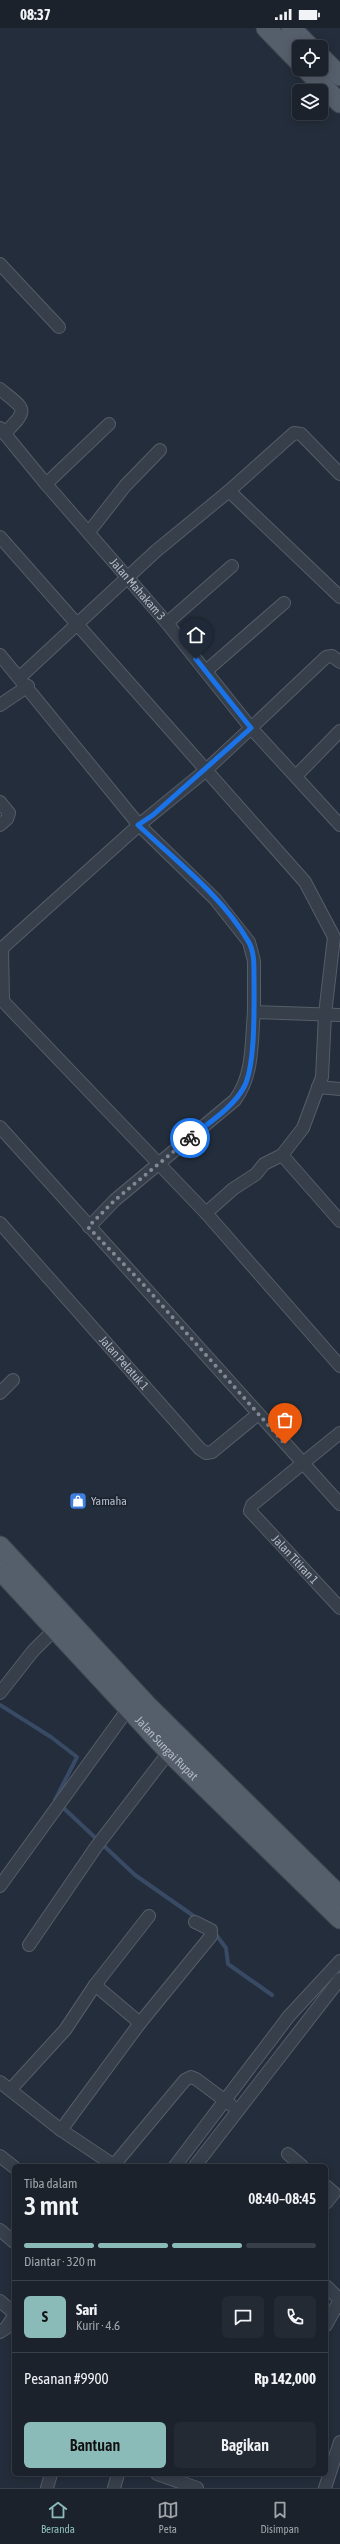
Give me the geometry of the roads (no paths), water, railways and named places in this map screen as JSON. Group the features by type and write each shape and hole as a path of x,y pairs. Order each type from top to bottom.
{"main road":[{"path":"266,28 292,55"},
{"path":"291,28 303,40"},
{"path":"328,65 340,76"},
{"path":"313,76 340,103"},
{"name":"Jalan Sungai Rupat","path":"0,1546 147,1705 340,1896"},
{"name":"Jalan Sungai Rupat","path":"0,1570 169,1752 340,1920"}],"street":[{"path":"0,264 59,327"},
{"path":"0,389 20,406 22,412 21,417 2,430"},
{"path":"46,484 109,424"},
{"name":"Jalan Mahakam 3","path":"2,430 46,484 167,623 251,728 339,823"},
{"path":"0,705 24,682 77,623 128,579 156,552 229,491 294,433 301,434 340,474"},
{"path":"88,532 125,486 160,450"},
{"path":"229,491 340,597"},
{"path":"0,537 77,623 205,771 305,882 337,938 325,1014 322,1077 302,1128 282,1155 264,1164 256,1174 233,1189 206,1213"},
{"path":"167,623 232,566"},
{"path":"206,671 284,603"},
{"path":"0,655 24,682 138,825 215,899 249,942 254,961 254,1012 250,1069 245,1087 235,1100 115,1200 88,1227"},
{"path":"340,662 329,656 205,771 138,825 1,949 2,999 206,1213 340,1366"},
{"path":"296,776 340,731"},
{"path":"0,802 9,813 7,819 0,825"},
{"path":"254,1012 340,1015"},
{"path":"318,1087 340,1088"},
{"path":"0,1127 88,1227 143,1284 257,1415 340,1504"},
{"path":"282,1155 340,1221"},
{"name":"Jalan Pelatuk 1","path":"0,1223 200,1449 206,1453 212,1452 257,1415"},
{"path":"0,1393 13,1380"},
{"path":"303,1463 340,1433"},
{"name":"Jalan Titiran 1","path":"303,1463 252,1505 250,1511 340,1608"},
{"path":"0,1693 33,1651 55,1629"},
{"path":"0,1886 128,1708"},
{"path":"28,1945 96,1847 169,1752"},
{"path":"98,2162 60,2130 4,2087 65,2030 95,1985 149,1916"},
{"path":"60,2130 140,2023 211,1936 211,1930 195,1922"},
{"path":"181,2164 224,2101 289,2016 340,1961"},
{"path":"197,2164 340,1979"},
{"path":"95,1985 140,2023"},
{"path":"117,2164 185,2080 191,2077 239,2110"},
{"path":"288,2154 300,2164"},
{"path":"0,2156 12,2165"},
{"path":"0,2230 12,2240"},
{"path":"328,2288 340,2300 328,2321"},
{"path":"0,2301 12,2311"},
{"path":"7,2330 12,2320"},
{"path":"325,2488 336,2451"},
{"path":"47,2488 50,2476"},
{"path":"114,2488 117,2476"},
{"path":"162,2476 197,2488"}],"waterway":[{"path":"0,1705 51,1737 77,1757 55,1800 135,1875 198,1919"},
{"path":"214,1932 226,1948 228,1964 272,1995"}],"place":[{"name":"Yamaha","path":"78,1501"}]}
